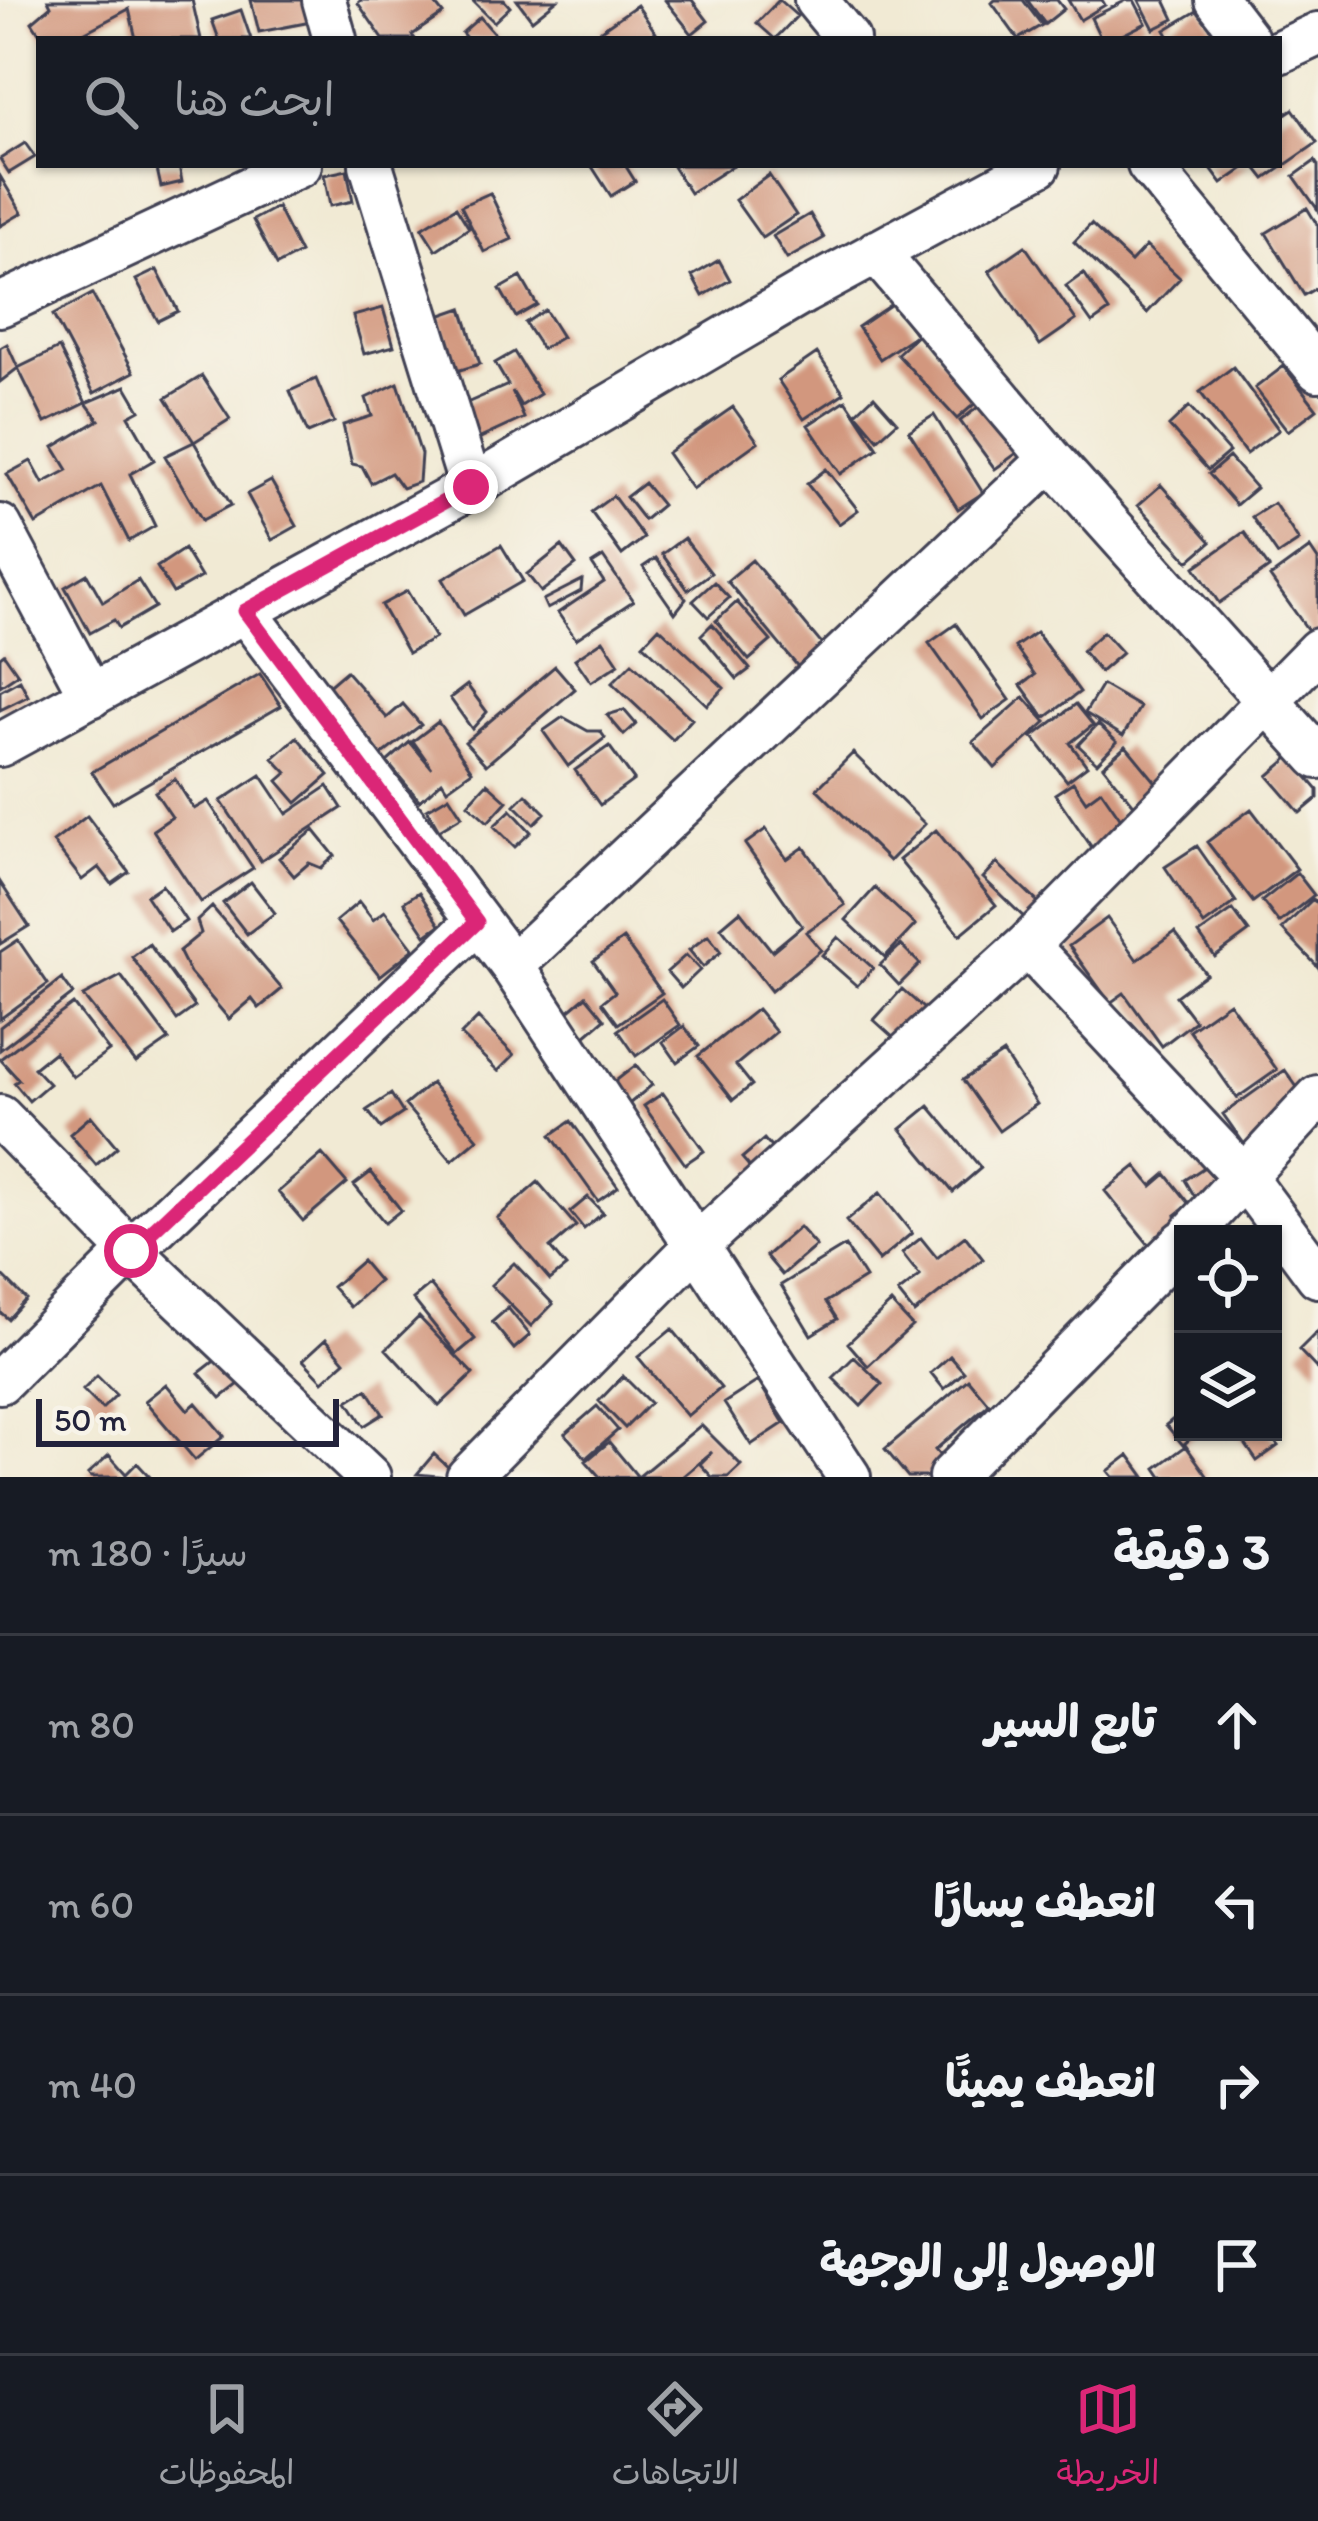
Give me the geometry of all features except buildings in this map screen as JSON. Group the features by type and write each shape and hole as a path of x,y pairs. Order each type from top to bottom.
{"street":[{"path":"324,0 334,36"},
{"path":"816,0 846,36"},
{"path":"1217,0 1245,36"},
{"path":"1282,51 1318,34"},
{"path":"0,305 294,168"},
{"path":"372,168 471,487"},
{"path":"0,746 471,487 876,252 965,180 1025,168"},
{"path":"1151,168 1318,370"},
{"path":"876,252 1051,459 1318,757"},
{"path":"512,966 1051,459"},
{"path":"0,526 91,696"},
{"path":"245,611 512,966 849,1477"},
{"path":"468,1477 695,1246 1027,945 1318,650"},
{"path":"0,1382 477,922"},
{"path":"1027,945 1246,1179 1318,1276"},
{"path":"1200,1225 1318,1097"},
{"path":"0,1117 131,1251 369,1477"},
{"path":"950,1477 1174,1251"}],"route":[{"path":"131,1251 477,922 245,611 471,487"}]}
